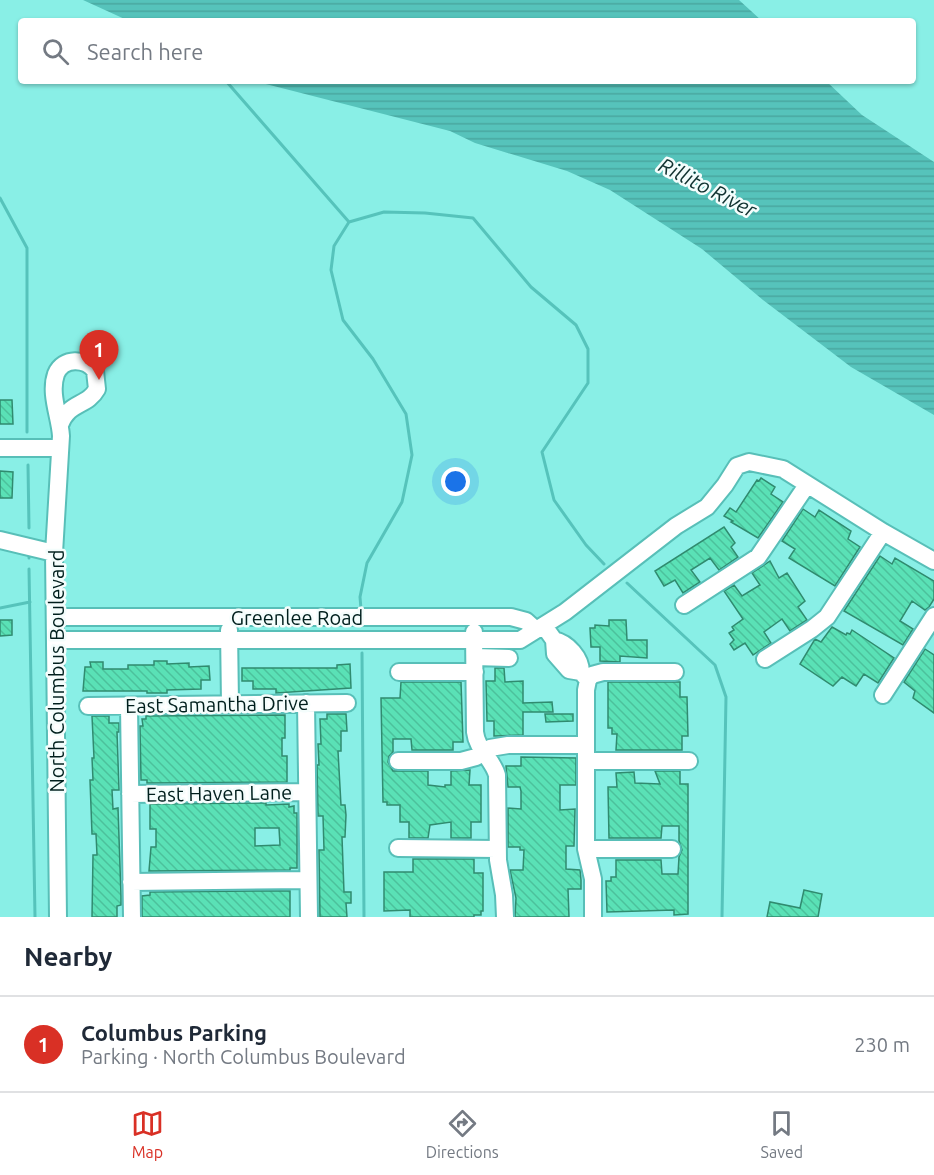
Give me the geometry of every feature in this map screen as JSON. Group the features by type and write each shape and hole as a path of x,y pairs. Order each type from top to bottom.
{"street":[{"name":"North Columbus Boulevard","path":"58,917 54,554 60,425"},
{"path":"0,448 60,448"},
{"name":"Greenlee Road","path":"55,640 229,640 475,657 520,640 565,612 676,526 707,507 725,486 732,471 742,464 756,462 774,466 792,474 807,485"},
{"path":"684,605 758,556 807,485 934,561"},
{"path":"765,659 827,617 883,532"},
{"path":"0,540 54,554"},
{"path":"883,694 934,616"},
{"name":"Greenlee Road","path":"55,617 519,618 540,628"},
{"path":"228,617 230,704"},
{"path":"474,617 475,732 478,746 495,765 497,775 497,849 505,917"},
{"path":"540,628 554,640 555,654 568,670 585,676 603,672 675,672"},
{"path":"399,672 475,657 509,658"},
{"path":"585,676 586,849 593,879 593,917"},
{"path":"306,703 309,917"},
{"name":"East Samantha Drive","path":"88,706 347,703"},
{"path":"129,706 132,917"},
{"path":"398,761 469,759 499,746 508,745 689,761"},
{"name":"East Haven Lane","path":"130,794 307,792"},
{"path":"398,848 497,849"},
{"path":"586,849 672,849"},
{"path":"131,882 308,880"}],"water":[{"path":"83,0 739,0 759,18 122,18"},
{"name":"Rillito River","path":"266,84 829,84 862,115 934,162 934,415 851,367 763,300 702,249 610,190 567,171 475,143 450,131"}],"building":[{"path":"0,400 12,400 13,424 0,424"},
{"path":"0,471 13,472 12,498 0,498"},
{"path":"761,478 775,487 771,494 783,502 758,538 724,516 730,508 736,512 757,480"},
{"path":"803,509 815,517 819,510 851,531 848,539 860,547 835,586 789,558 795,549 782,541"},
{"path":"724,527 735,543 731,547 738,557 719,570 710,558 691,570 700,582 683,593 675,580 664,586 655,571"},
{"path":"880,556 892,564 895,558 934,581 934,599 929,607 925,610 912,601 900,621 913,629 903,645 844,611"},
{"path":"770,561 779,578 787,573 805,601 798,607 807,620 790,631 782,619 764,632 771,643 753,655 745,643 734,650 730,644 734,640 729,633 734,630 732,627 743,619 724,591 734,585 742,596 760,585 752,573"},
{"path":"0,620 12,620 12,635 0,636"},
{"path":"609,620 626,620 627,640 647,640 647,658 620,656 620,662 600,661 600,647 591,647 590,628 595,628 595,625 609,626"},
{"path":"832,627 846,635 852,630 894,658 878,683 864,674 856,686 842,677 833,686 800,664 815,639 821,642"},
{"path":"925,649 934,655 934,713 913,698 915,691 904,682"},
{"path":"154,661 167,661 167,664 189,663 189,667 209,666 210,680 201,680 201,689 167,690 167,693 83,691 85,667 91,667 90,662 103,662 103,669 128,669 128,665 154,665"},
{"path":"350,664 351,688 276,693 276,689 253,689 253,681 242,681 242,668 337,668 337,665"},
{"path":"495,668 504,668 505,682 523,681 523,703 552,702 553,712 523,712 523,735 494,736 494,721 487,721 486,681 495,681"},
{"path":"401,682 461,682 463,742 453,742 453,750 412,750 411,739 393,739 393,752 388,762 393,771 428,771 428,785 445,787 445,785 451,785 451,771 470,770 469,785 481,785 481,822 471,822 471,838 451,838 451,822 430,825 428,838 409,838 409,822 400,822 400,805 387,805 387,802 383,802 381,698 400,698"},
{"path":"608,682 680,682 680,697 687,697 688,736 682,736 682,750 616,750 617,734 612,734 612,728 608,728"},
{"path":"327,714 346,714 347,731 341,731 341,751 338,751 341,805 345,805 346,815 345,837 342,837 344,892 351,892 351,903 346,903 347,917 320,917 319,850 324,850 323,816 318,816 317,765 319,765 318,744 321,744 320,719 327,719"},
{"path":"545,714 573,714 573,721 546,722"},
{"path":"285,715 282,756 287,756 287,782 147,783 147,780 141,780 140,726 143,726 142,719 146,719 146,716"},
{"path":"92,716 109,716 109,723 119,723 119,732 117,732 119,790 112,790 113,809 118,808 121,905 117,906 117,917 92,917 93,855 97,855 96,834 92,834 90,780 93,780 92,758 94,758"},
{"path":"521,757 576,758 576,785 560,785 560,810 575,809 574,846 566,846 566,869 580,870 581,880 581,889 568,889 569,917 515,917 516,898 510,870 523,870 524,850 520,850 520,847 508,847 508,808 521,809 521,791 520,787 508,787 506,766 521,766"},
{"path":"655,771 680,771 680,784 688,784 688,914 674,915 674,910 607,912 606,881 611,881 611,877 616,877 616,860 661,860 662,874 678,874 679,857 682,850 679,841 679,826 662,826 661,838 609,838 608,787 617,787 616,773 634,772 635,783 660,784"},
{"path":"266,803 266,805 289,804 289,807 294,806 294,813 297,813 297,868 290,868 290,870 149,871 151,847 156,847 156,829 150,829 150,804","holes":["255,828 279,828 280,845 255,846"]},
{"path":"413,859 474,859 474,873 483,873 483,911 481,915 474,915 474,917 410,917 410,910 384,911 384,872 413,872"},
{"path":"804,890 822,894 818,917 767,917 770,902 800,908"},
{"path":"290,891 290,917 142,917 142,896 150,895 150,892"}],"waterway":[{"path":"229,84 349,222"},
{"path":"0,198 27,248 27,432"},
{"path":"361,609 360,597 367,563 402,502 412,455 406,414 373,359 343,320 331,270 334,246 349,222 384,212 473,218 531,287 576,325 588,349 588,383 542,452 554,500 586,545 604,564"},
{"path":"28,465 29,528"},
{"path":"29,569 35,917"},
{"path":"627,583 715,665 726,697 722,917"},
{"path":"0,608 30,602"},
{"path":"362,653 364,917"}],"place":[{"name":"Columbus Parking","path":"99,380"}]}
